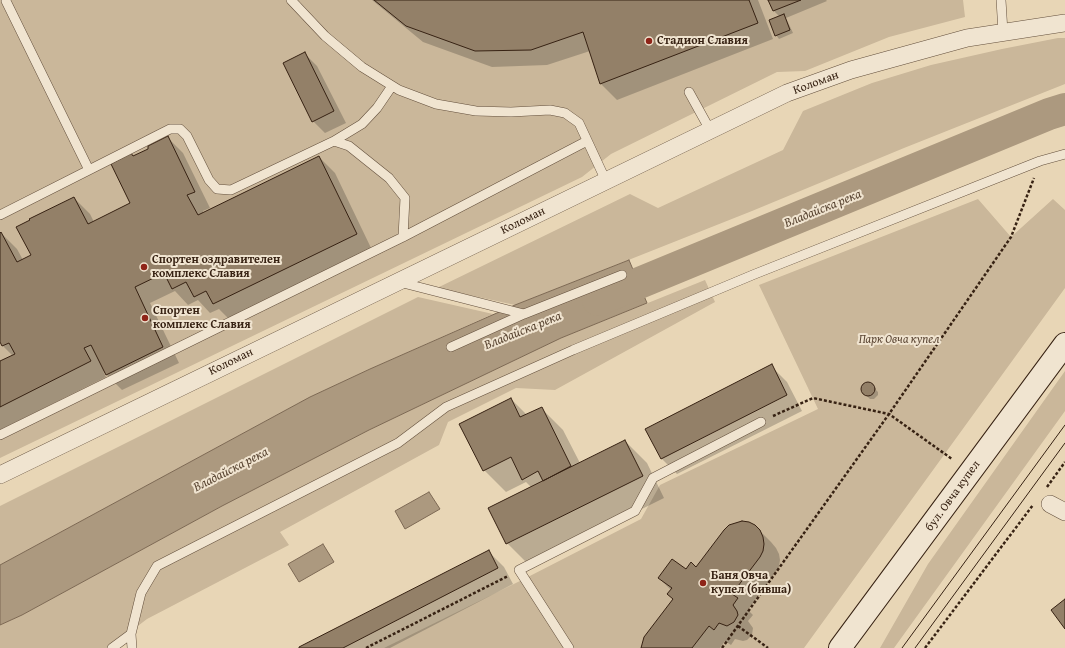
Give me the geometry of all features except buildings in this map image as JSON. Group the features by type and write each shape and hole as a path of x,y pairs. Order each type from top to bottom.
{"main road":[{"name":"бул. Овча купел","path":"840,648 1065,344"}],"street":[{"name":"Коломан","path":"0,475 787,93 851,70 967,38 1065,23"},
{"path":"1042,500 1065,512"}],"lane":[{"path":"291,0 325,36 362,67 399,90 436,104 469,110 511,112 550,110 565,113 579,123 606,181"},
{"path":"1001,0 1004,32"},
{"path":"6,1 89,170"},
{"path":"0,215 170,129 180,130 187,136 209,180 217,189 231,190 334,141 362,124 377,108 392,86"},
{"path":"689,92 710,130"},
{"path":"334,141 349,146 389,178 405,198 403,237"},
{"path":"0,435 403,237 587,141"},
{"path":"132,648 131,634 141,593 157,566 398,443 446,407 573,350 755,274 1040,161 1065,154"},
{"path":"451,347 524,314 622,275"},
{"path":"398,282 524,314"},
{"path":"569,648 519,570 635,510 653,478 761,422"},
{"path":"112,648 131,634"}],"path":[{"path":"722,648 889,414 1011,237 1040,161"},
{"path":"761,422 813,398 889,414 952,459"},
{"path":"925,648 1042,500 1065,462"},
{"path":"366,648 519,570"},
{"path":"738,626 768,648"}],"green space":[{"name":"Спортен комплекс Славия","path":"0,0 963,0 965,17 889,37 805,71 777,72 611,154 582,177 0,458"},
{"path":"1058,38 1065,38 1065,84 904,148 752,211 515,305 437,288 630,194 658,208 783,150 803,111 872,83 931,65"},
{"name":"Парк Овча купел","path":"978,199 1011,237 1053,199 1065,210 1065,288 804,648 384,648 641,519 660,485 818,409 759,285"},
{"path":"705,280 715,302 555,390 516,388 448,422 439,445 280,532 289,545 147,619 109,648 0,648 0,625 22,615 222,506 369,430 561,338"},
{"path":"418,297 493,314 310,397 0,565 0,506"},
{"path":"1065,371 1065,411 894,648 880,648 928,564"}],"water":[{"path":"629,260 647,303 561,338 369,430 222,506 22,615 0,625 0,565 310,397 515,305"},
{"path":"429,492 440,509 405,529 395,511"},
{"path":"323,544 334,562 299,582 288,564"}],"waterway":[{"name":"Владайска река","path":"598,300 1049,114 1065,109"}],"tram line":[{"path":"902,648 1065,425"},
{"path":"915,648 1065,443"}],"place":[{"name":"Стадион Славия","path":"649,41"},
{"name":"Спортен оздравителен комплекс Славия","path":"144,267"},
{"name":"Спортен комплекс Славия","path":"145,318"},
{"name":"Баня Овча купел (бивша)","path":"703,583"}]}
